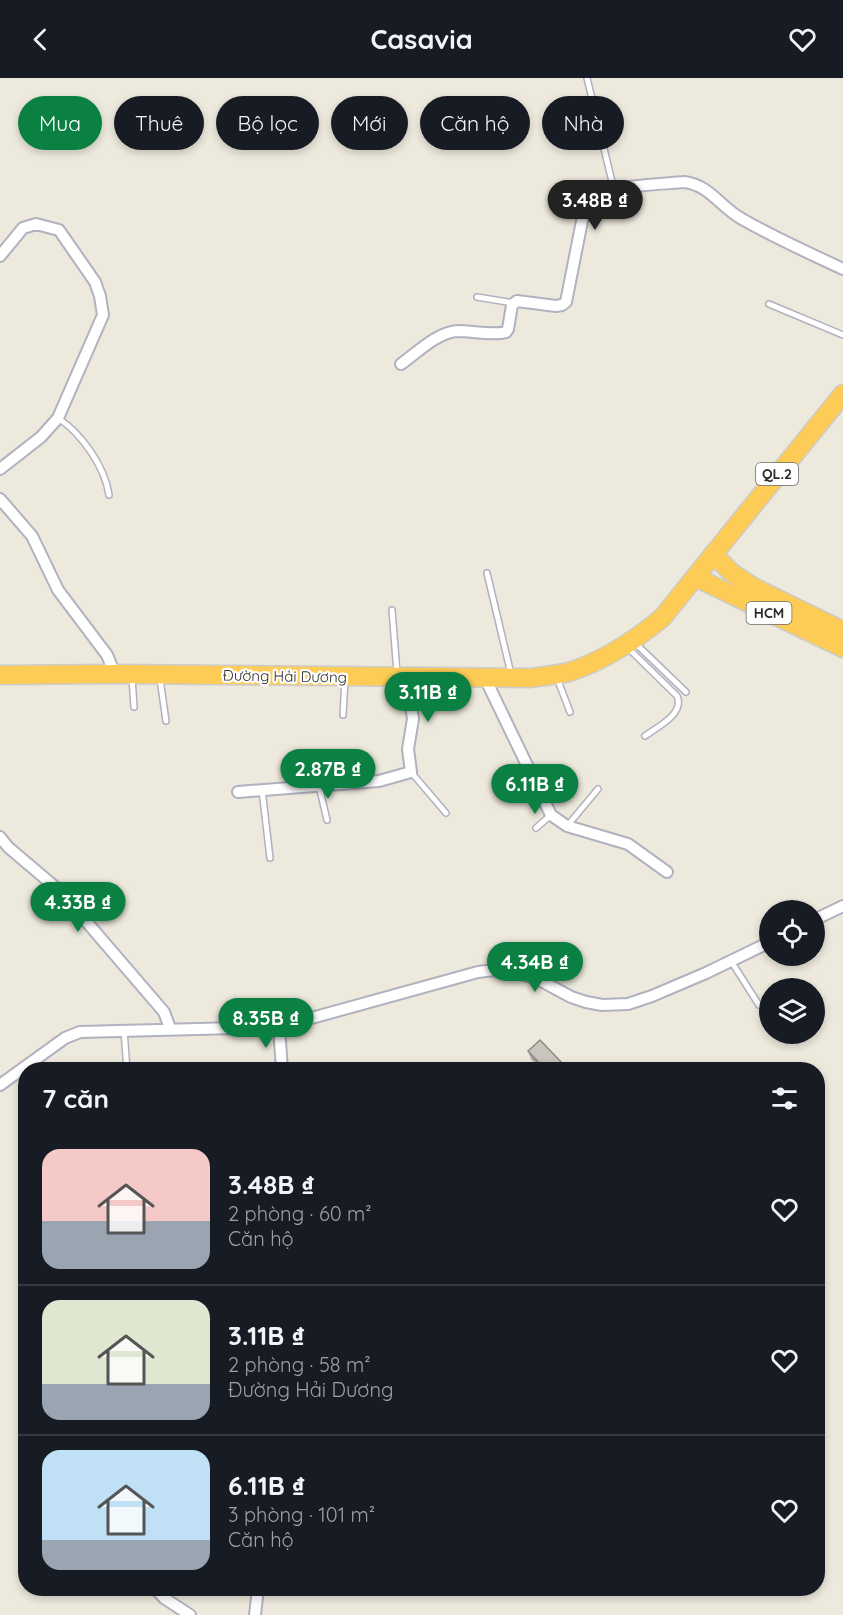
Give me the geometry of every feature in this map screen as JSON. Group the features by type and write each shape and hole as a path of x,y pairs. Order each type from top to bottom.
{"highway":[{"name":"Đường Hải Dương","path":"0,675 159,674 531,678 568,672 605,657 629,643 662,618 843,394"},
{"name":"HCM","path":"712,554 732,573 753,587 843,631"},
{"name":"HCM","path":"695,577 843,648"}],"street":[{"path":"401,364 447,333 456,331 506,332 514,303 520,300 556,306 566,302 584,211 593,200 614,190 692,183 709,191 740,218 843,269"},
{"path":"0,256 23,228 36,224 59,230 95,282 103,315 58,418 41,437 0,469"},
{"path":"0,500 32,536 54,584 123,674"},
{"path":"238,792 379,781 411,772 408,749 413,719 402,678"},
{"path":"485,678 551,815 567,826 628,844 667,872"},
{"path":"0,837 8,847 66,897 164,1012 170,1029"},
{"path":"825,915 843,906"},
{"path":"33,1062 73,1034 124,1030 279,1026 478,972 494,970 536,978 586,1002 602,1005 628,1004 652,996 759,947"},
{"path":"279,1026 281,1062"},
{"path":"0,1085 18,1072"},
{"path":"162,1596 190,1615"},
{"path":"255,1615 257,1596"}],"lane":[{"path":"587,78 614,190"},
{"path":"477,297 514,303"},
{"path":"769,304 843,334"},
{"path":"58,418 68,425 97,461 107,481 109,495"},
{"path":"487,573 513,678"},
{"path":"392,610 402,678"},
{"path":"629,643 686,692"},
{"path":"629,643 679,700 678,708 672,716 645,736"},
{"path":"123,674 134,707"},
{"path":"159,674 166,722"},
{"path":"555,674 570,712"},
{"path":"343,715 345,677"},
{"path":"411,772 446,813"},
{"path":"319,786 327,820"},
{"path":"567,826 598,789"},
{"path":"262,790 270,858"},
{"path":"536,828 551,815"},
{"path":"730,961 759,1005"},
{"path":"124,1030 126,1062"}],"building":[{"path":"540,1040 561,1062 538,1062 528,1051"}]}
